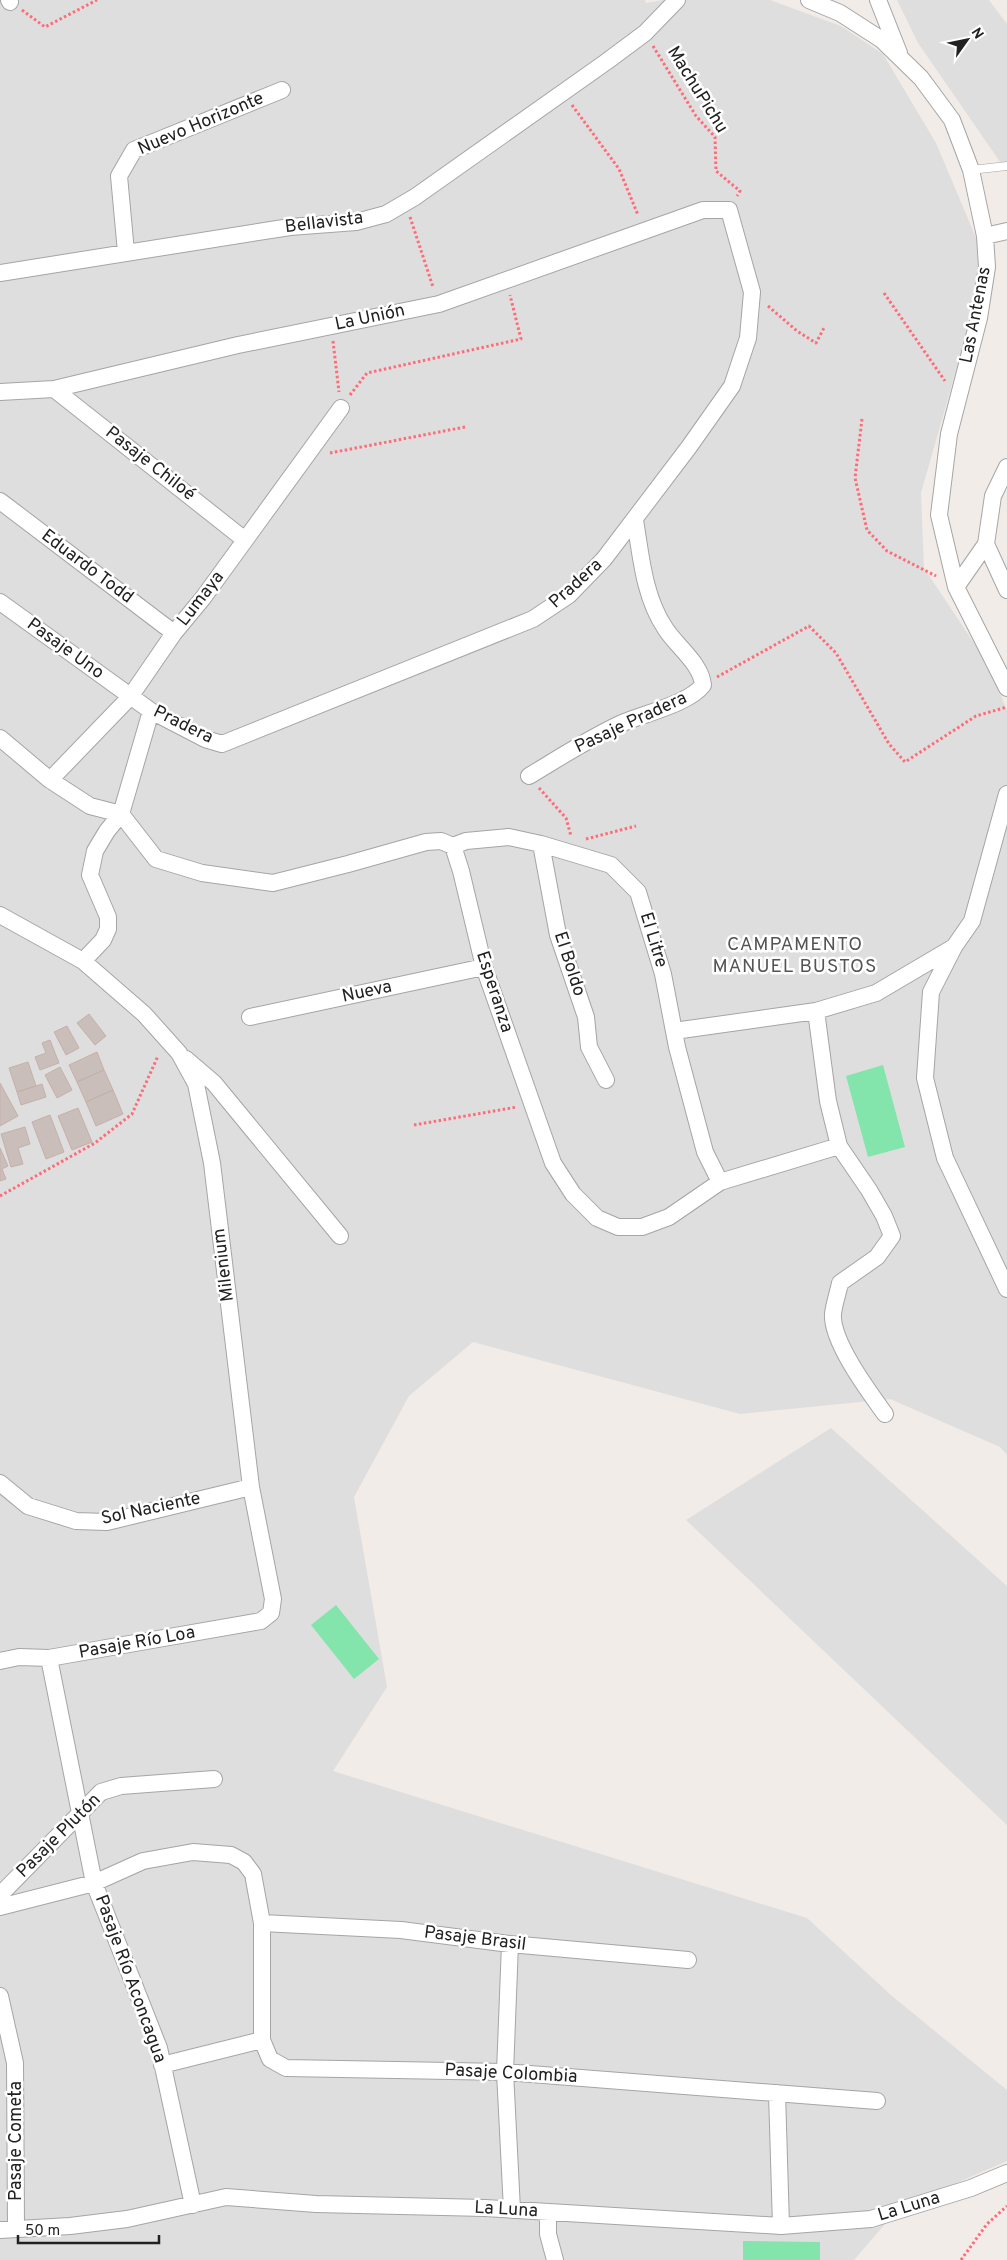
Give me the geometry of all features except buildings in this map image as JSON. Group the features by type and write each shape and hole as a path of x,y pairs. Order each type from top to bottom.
{"street":[{"name":"Las Antenas","path":"809,0 840,13 882,40 921,78 952,120 971,170 985,236 987,267 979,318 949,434 940,514 956,587 1007,688"},
{"path":"878,0 902,60"},
{"name":"Bellavista","path":"0,273 290,227 356,222 386,214 564,92 645,33 671,2"},
{"name":"Nuevo Horizonte","path":"126,252 118,176 134,150 282,90"},
{"name":"La Unión","path":"0,392 54,389 238,345 439,304 703,210 729,210"},
{"name":"Pradera","path":"130,697 151,711 206,739 222,744 533,620 569,595 604,559 635,520 732,386 748,338 752,292 729,210"},
{"path":"985,236 1007,231"},
{"name":"Pasaje Chiloé","path":"54,389 245,540"},
{"name":"Lumaya","path":"50,780 130,697 174,634 203,598 341,408"},
{"path":"956,587 986,544 993,496 1007,467"},
{"name":"Eduardo Todd","path":"0,501 174,634"},
{"name":"Pasaje Pradera","path":"529,776 580,744 622,723 668,707 695,693 703,685 700,672 664,627 650,594 643,569 635,520"},
{"path":"986,544 1007,590"},
{"name":"Pasaje Uno","path":"0,602 130,697"},
{"path":"84,961 103,940 108,929 108,917 90,874 95,851 107,831 122,814 151,711"},
{"path":"0,738 50,780 90,806 122,814 156,860 202,873 273,882 348,864 426,842 441,841 453,846"},
{"path":"1007,794 972,921 954,947 931,992 925,1078 945,1158 1007,1288"},
{"name":"El Litre","path":"453,846 466,841 509,837 541,844 611,865 638,892 663,974 674,1031 705,1152 720,1182"},
{"name":"El Boldo","path":"541,844 558,935 586,1018 589,1047 606,1080"},
{"name":"Esperanza","path":"453,846 461,871 484,967 553,1163 573,1194 597,1218 618,1228 642,1227 669,1217 720,1182 839,1146"},
{"name":"Milenium","path":"0,915 84,961 144,1014 166,1038 179,1053 196,1084 212,1162 251,1488 273,1599 271,1613"},
{"path":"674,1031 816,1011 876,994 954,947"},
{"name":"Nueva","path":"250,1017 484,967"},
{"path":"816,1011 828,1101 839,1146 869,1190 884,1216 892,1236 877,1257 840,1283 833,1315 840,1342 884,1414"},
{"path":"179,1053 214,1082 340,1236"},
{"name":"Sol Naciente","path":"0,1483 28,1506 76,1521 91,1522 107,1522 251,1488"},
{"name":"Pasaje Río Loa","path":"0,1661 19,1657 49,1658 261,1621 271,1613"},
{"name":"Pasaje Río Aconcagua","path":"49,1658 94,1883 159,2048 193,2205"},
{"name":"Pasaje Plutón","path":"0,1895 101,1792 122,1786 214,1779"},
{"path":"0,1908 94,1883 143,1861 194,1852 231,1854 244,1862 253,1874 262,1923 262,2040 162,2065"},
{"name":"Pasaje Brasil","path":"262,1923 401,1930 510,1944 688,1960"},
{"path":"510,1944 505,2072 512,2210"},
{"name":"Pasaje Cometa","path":"0,1996 16,2062 8,2229"},
{"name":"Pasaje Colombia","path":"262,2040 270,2059 286,2068 505,2072 877,2101"},
{"path":"776,2093 781,2226"},
{"name":"La Luna","path":"8,2229 70,2226 127,2219 226,2197 316,2204 512,2210 781,2226 871,2219 962,2191 1007,2173"},
{"path":"548,2212 548,2234 555,2260"}],"lane":[{"path":"971,170 1007,166"}],"path":[{"path":"10,1 46,27 97,0"},
{"name":"MachuPichu","path":"645,33 696,116 715,137 716,171 740,191 729,210"},
{"path":"564,92 591,134 618,169 644,230"},
{"path":"406,202 439,304"},
{"path":"341,408 366,373 521,339 506,280"},
{"path":"752,292 797,331 816,343 826,326"},
{"path":"884,293 958,400"},
{"path":"332,326 341,408"},
{"path":"862,419 855,478 867,530 887,551 956,587"},
{"path":"305,457 464,428"},
{"path":"703,685 809,626 836,653 889,744 904,762 976,716 1007,706"},
{"path":"529,776 566,818 572,842"},
{"path":"581,840 636,826"},
{"path":"0,1196 96,1142 132,1114 166,1038"},
{"path":"414,1125 532,1104"},
{"path":"961,2260 987,2224 1007,2206"}],"shaded area":[{"path":"0,0 645,0 646,3 663,0 770,0 841,26 883,54 936,143 977,240 979,290 921,493 924,568 986,661 1007,710 1007,1455 1000,1447 890,1399 740,1414 473,1342 409,1396 354,1497 387,1687 333,1771 807,1918 892,1996 1007,2090 1007,2161 899,2208 854,2260 0,2260"},
{"path":"897,0 989,0 1007,24 1007,172 918,43"},
{"path":"831,1428 1007,1586 1007,1825 686,1520"}],"green space":[{"path":"883,1065 905,1147 868,1157 846,1076"},
{"path":"336,1605 379,1659 354,1679 311,1625"},
{"path":"743,2241 820,2242 820,2260 743,2260"}],"district":[{"name":"CAMPAMENTO MANUEL BUSTOS","path":"795,956"}]}
